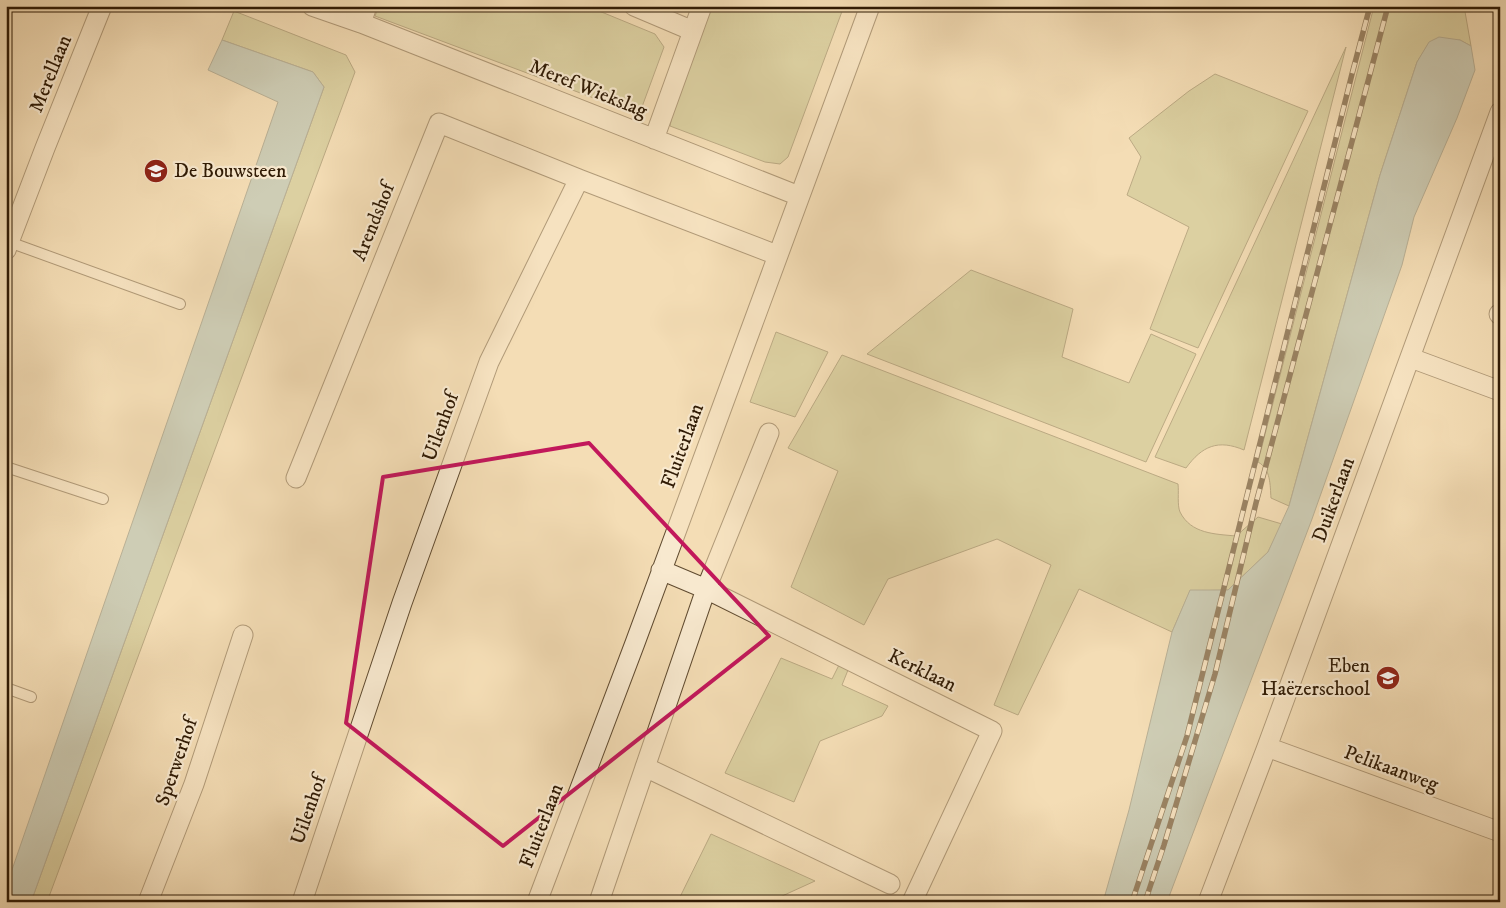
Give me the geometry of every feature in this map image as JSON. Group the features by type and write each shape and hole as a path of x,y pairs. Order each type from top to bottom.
{"street":[{"name":"Merellaan","path":"7,245 102,6"},
{"name":"Meref Wiekslag","path":"312,6 364,15 654,139 800,196"},
{"path":"634,6 692,31"},
{"path":"654,139 702,6"},
{"name":"Fluiterlaan","path":"537,902 870,6"},
{"name":"Duikerlaan","path":"1208,902 1411,358 1500,112"},
{"name":"Arendshof","path":"296,478 438,123 579,179"},
{"path":"579,179 777,255"},
{"name":"Uilenhof","path":"302,902 402,603 489,362 579,179"},
{"path":"1411,358 1500,391"},
{"path":"599,902 706,589 769,433"},
{"name":"Kerklaan","path":"661,570 706,589 992,731 912,902"},
{"name":"Sperwerhof","path":"148,902 194,784 243,635"},
{"name":"Pelikaanweg","path":"1267,747 1500,832"},
{"path":"645,767 890,884"}],"lane":[{"path":"7,245 180,304"},
{"path":"6,467 103,499"},
{"path":"6,688 30,697"}],"highlighted area":[{"path":"589,443 769,636 503,846 346,723 383,477"}],"green space":[{"path":"379,6 587,6 655,34 664,47 639,115 375,16"},
{"path":"712,6 844,6 788,157 780,164 765,162 670,126 673,111"},
{"path":"1374,6 1464,6 1471,46 1460,40 1429,43 1417,62 1380,175 1289,506 1271,498 1268,473 1258,462"},
{"path":"234,11 346,55 355,72 47,902 31,902 324,87 313,72 222,40"},
{"path":"1346,47 1244,450 1226,445 1211,447 1198,454 1186,468 1155,457"},
{"path":"1215,74 1308,111 1198,348 1150,329 1189,227 1127,195 1141,157 1129,138 1189,91"},
{"path":"971,270 1073,309 1062,357 1129,383 1151,334 1196,354 1146,462 867,354"},
{"path":"776,332 828,352 795,417 750,402"},
{"path":"842,355 1178,484 1180,512 1190,525 1204,532 1236,536 1258,517 1282,524 1268,552 1228,590 1190,591 1172,632 1079,589 1018,715 994,705 1051,565 997,539 888,579 864,625 791,587 838,471 788,448"},
{"path":"781,658 832,679 839,665 848,670 842,685 888,706 882,716 820,741 794,802 725,773"},
{"path":"711,834 815,881 769,902 683,902 679,899"}],"water":[{"path":"1439,37 1460,40 1471,46 1475,70 1457,118 1414,217 1402,265 1312,519 1167,902 1103,902 1129,810 1172,632 1190,590 1228,590 1268,552 1289,506 1380,175 1417,62 1429,42"},
{"path":"222,40 313,72 324,87 31,902 6,902 6,887 278,102 208,70"}],"railway":[{"path":"1132,902 1187,736 1370,6"},
{"path":"1145,902 1215,674 1256,503 1388,6"}],"place":[{"name":"De Bouwsteen","path":"156,171"},
{"name":"Eben Haëzerschool","path":"1388,678"}]}
